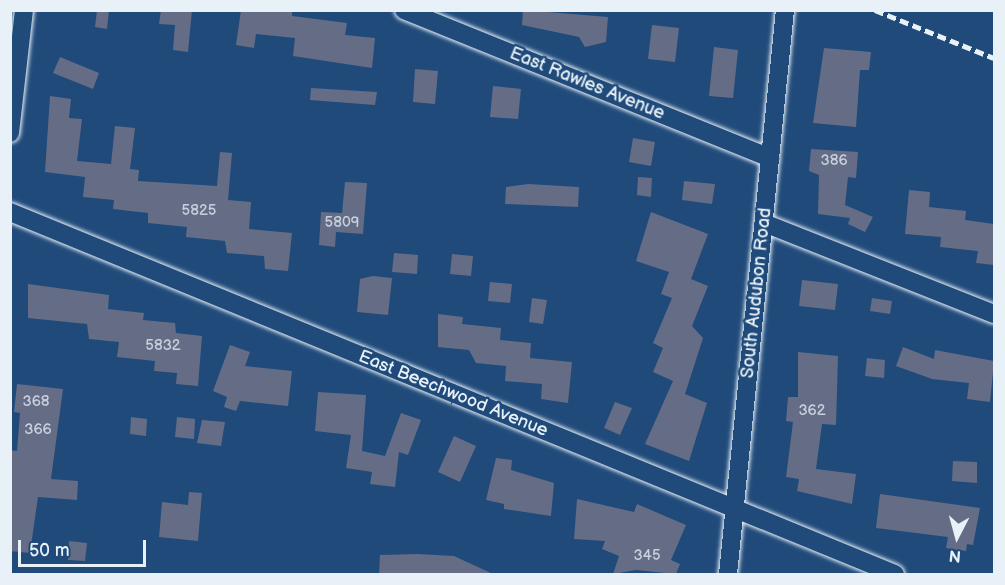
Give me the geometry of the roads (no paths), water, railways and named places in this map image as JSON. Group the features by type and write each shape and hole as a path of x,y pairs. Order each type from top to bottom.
{"street":[{"path":"10,133 24,10"},
{"name":"East Rawles Avenue","path":"404,10 770,158"},
{"name":"South Audubon Road","path":"728,574 785,10"},
{"name":"East Beechwood Avenue","path":"10,212 895,574"},
{"path":"764,223 994,314"}],"railway":[{"path":"875,10 994,58"}]}
